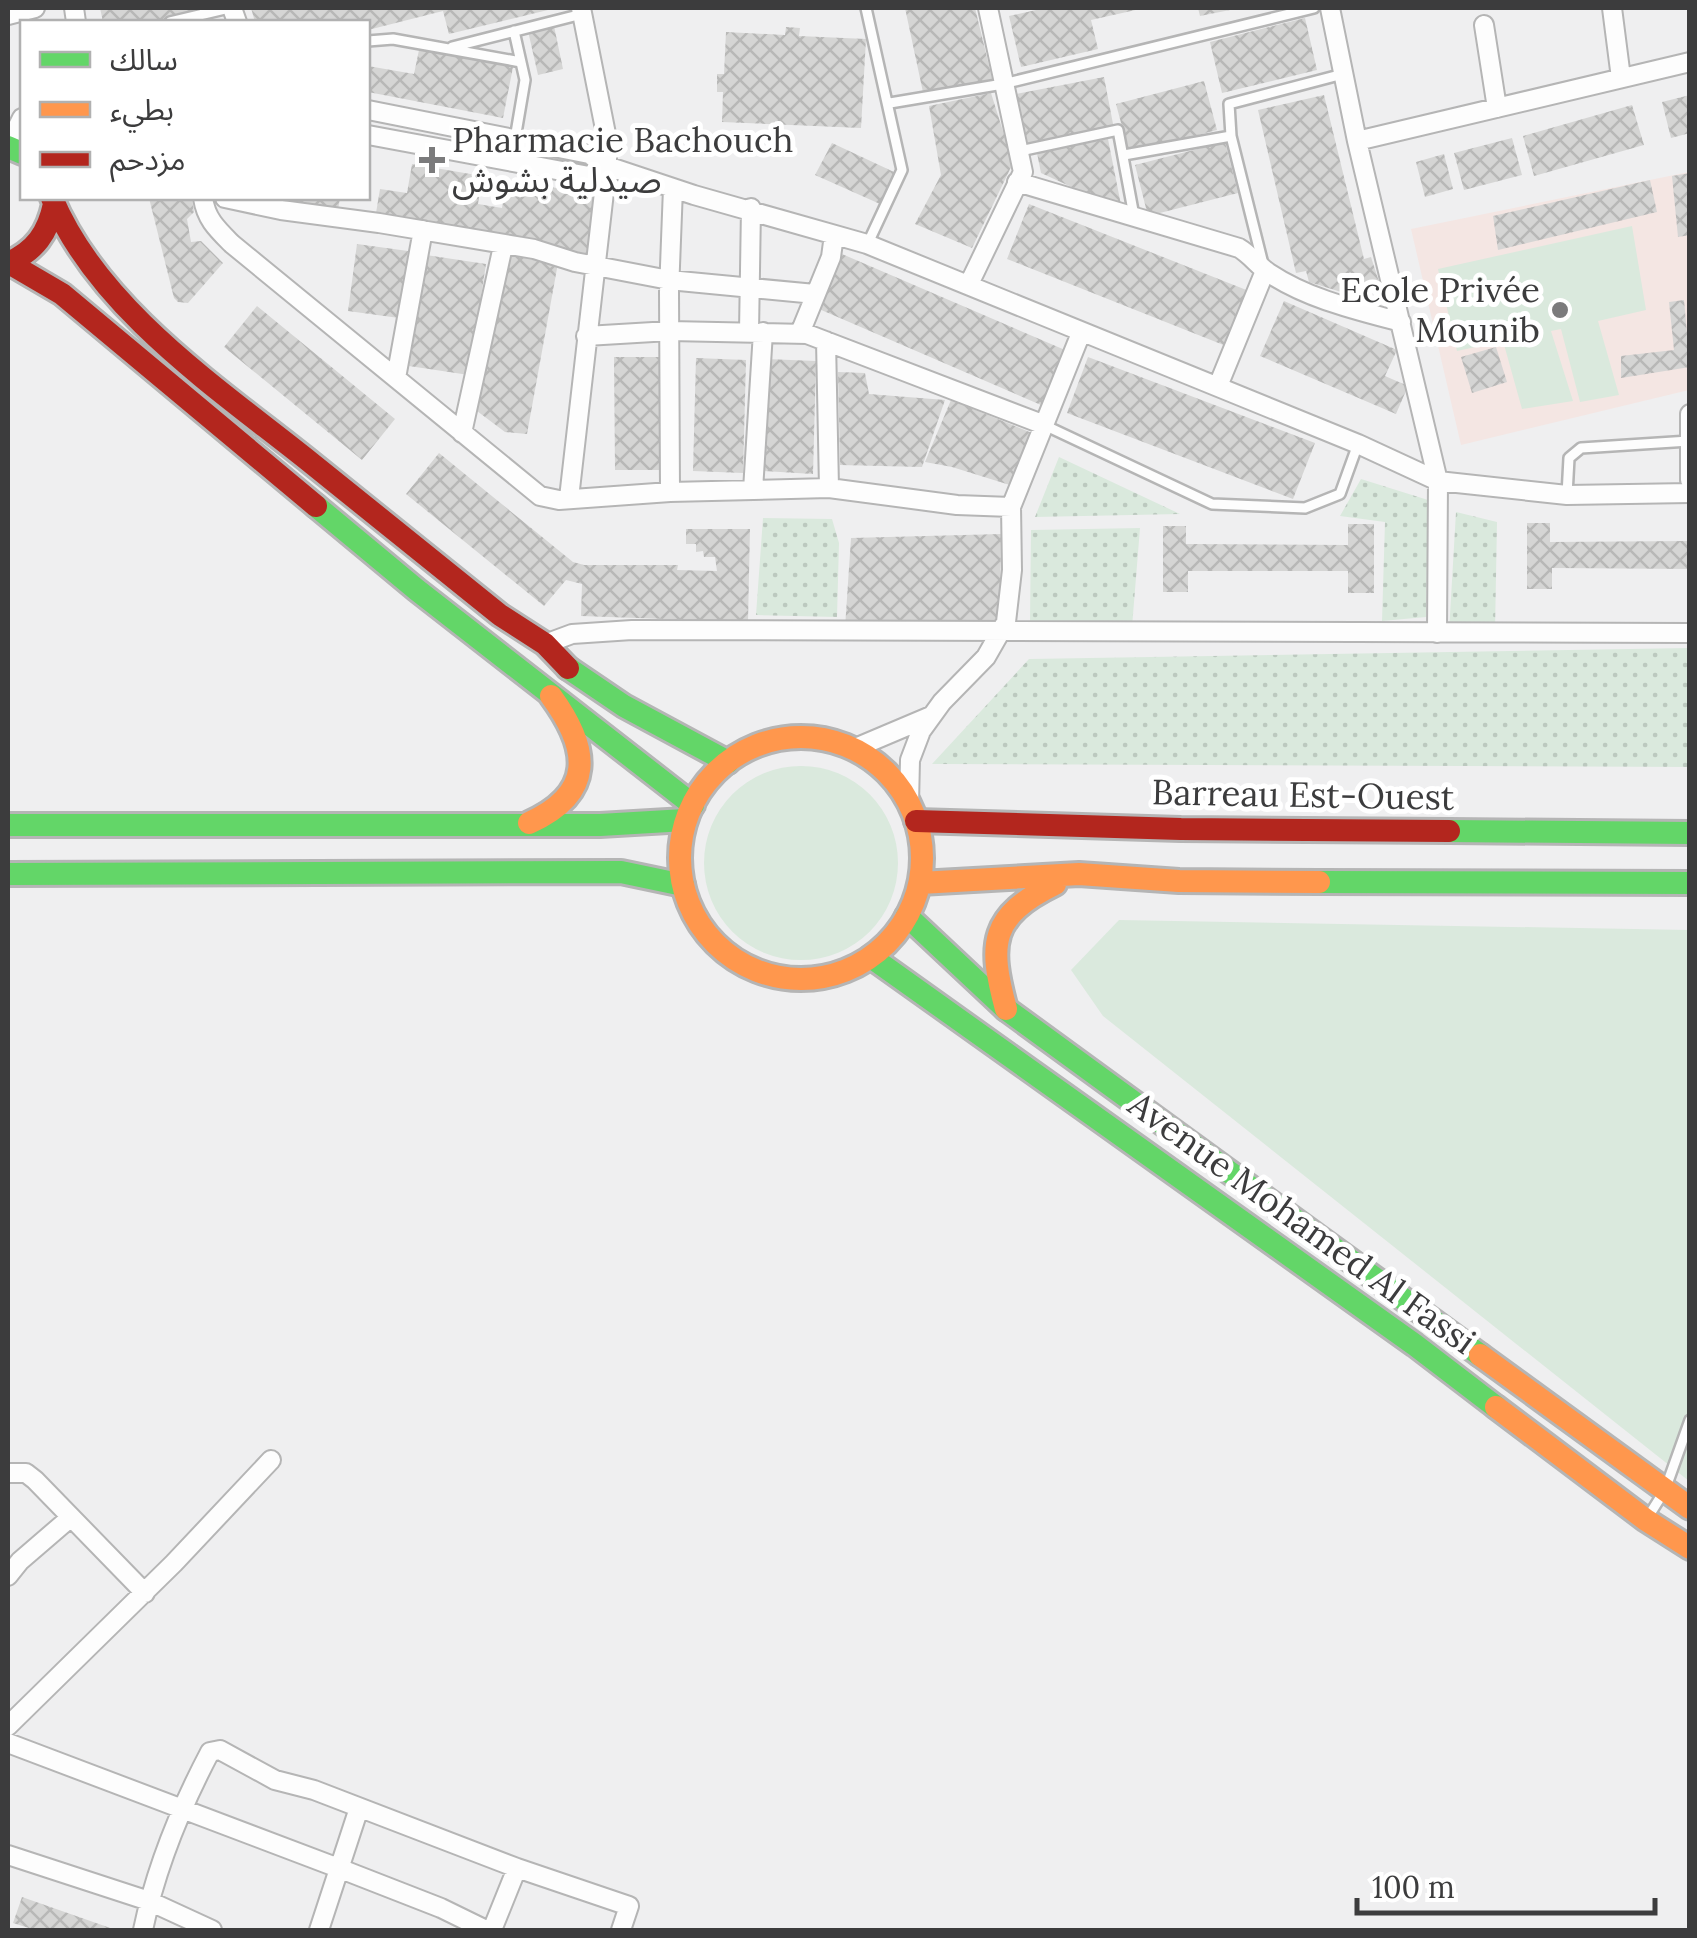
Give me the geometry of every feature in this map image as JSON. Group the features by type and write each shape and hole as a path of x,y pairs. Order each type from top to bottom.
{"main road":[{"path":"8,263 42,241 53,201"},
{"path":"53,201 72,240 94,272 179,353 500,615 545,644 570,670 624,706 728,762"},
{"path":"8,263 62,294 689,813"},
{"path":"528,824 562,804 577,785 580,774 581,753 575,729 551,696"},
{"path":"817,739 853,750 886,772 913,812 921,841 920,883 907,916 871,958 830,975 788,978 757,970 713,941 690,906 680,863 689,813 714,774 744,752 780,740 817,739"},
{"name":"Barreau Est-Ouest","path":"913,812 1161,828 1690,833"},
{"path":"8,825 528,824 689,813"},
{"path":"8,874 621,872 683,886"},
{"path":"920,883 1080,874 1178,881 1690,883"},
{"path":"1006,1009 993,956 999,923 1023,899 1080,874"},
{"name":"Avenue Mohamed Al Fassi","path":"907,916 1006,1009 1690,1508"},
{"name":"Avenue Mohamed Al Fassi","path":"871,958 1415,1345 1646,1520 1690,1548"}],"street":[{"path":"8,16 35,8"},
{"path":"970,284 1023,172 988,8"},
{"path":"1330,8 1357,142 1438,480 1437,633"},
{"path":"1612,8 1621,78"},
{"path":"570,498 608,166 607,139 582,11"},
{"path":"1484,25 1497,108"},
{"path":"1357,142 1690,62"},
{"path":"370,110 589,154 608,166 672,188 867,244 1438,480 1567,494 1690,493"},
{"path":"8,146 20,122"},
{"path":"370,135 589,176 608,166"},
{"path":"1016,182 1239,248 1256,258 1265,271 1332,303 1401,322"},
{"path":"670,492 672,188"},
{"path":"203,200 213,226 540,496 829,488 958,505 1011,506"},
{"path":"234,200 534,249 574,262 669,280 816,294"},
{"path":"750,208 749,286 756,332 753,490"},
{"path":"396,378 424,230"},
{"path":"800,333 831,257 834,235"},
{"path":"462,433 503,246"},
{"path":"1218,386 1265,271"},
{"path":"586,336 800,333 1042,424"},
{"path":"913,812 910,760 921,730 986,657 1006,622 1010,599 1011,506 1081,333"},
{"path":"826,341 829,488"},
{"path":"1690,414 1690,480"},
{"path":"545,644 572,634 632,630 1690,632"},
{"path":"853,750 900,726 916,724 931,716"},
{"path":"8,1726 145,1592 270,1460"},
{"path":"8,1473 26,1472 145,1592"},
{"path":"8,1576 20,1560 70,1518"},
{"path":"8,1743 142,1796 182,1806 489,1930 518,1868"},
{"path":"143,1930 182,1806 210,1752 220,1750 274,1780 314,1790 630,1906 621,1930"},
{"path":"319,1930 359,1808"},
{"path":"8,1855 149,1901 212,1930"}],"lane":[{"path":"179,20 231,8"},
{"path":"866,8 902,170 867,244"},
{"path":"890,103 1003,84 1314,8"},
{"path":"444,48 582,11"},
{"path":"514,31 525,80 515,139"},
{"path":"370,40 393,39 521,62"},
{"path":"1265,271 1231,136 1228,104 1343,74"},
{"path":"1020,151 1118,130 1135,219"},
{"path":"1124,155 1231,136"},
{"path":"1042,424 1212,504 1290,508 1321,504 1340,494 1358,444"},
{"path":"1567,494 1569,458 1581,448 1689,441"},
{"path":"1646,1520 1665,1490 1690,1420"}],"shaded area":[{"name":"Ecole Privée Mounib","path":"1689,172 1689,390 1461,445 1411,229"}],"green space":[{"path":"1632,226 1646,310 1598,321 1619,395 1580,402 1561,329 1551,331 1573,401 1522,409 1503,341 1457,351 1438,269"},
{"path":"1059,457 1180,514 1035,517"},
{"path":"1361,479 1428,500 1426,617 1382,621 1385,522 1340,516"},
{"path":"1456,512 1497,522 1495,631 1449,632"},
{"path":"763,518 832,519 839,543 837,617 756,615"},
{"path":"1140,528 1132,627 1030,622 1031,530"},
{"path":"1689,648 1689,767 932,764 1029,659"},
{"path":"801,766 838,773 870,794 891,826 898,863 891,900 870,932 838,953 801,960 764,953 732,932 711,900 704,863 711,826 732,794 764,773"},
{"path":"1119,920 1689,930 1689,1481 1103,1016 1071,970"}],"building":[{"path":"100,8 207,8 161,20 103,20"},
{"path":"251,8 552,8 449,34 443,11 370,29 370,20 254,20"},
{"path":"905,8 975,8 993,82 924,97"},
{"path":"1045,8 1140,9 1091,20 1098,49 1021,67 1009,16"},
{"path":"1198,8 1235,8 1235,9 1200,16"},
{"path":"1305,18 1317,70 1222,93 1210,42"},
{"path":"554,26 563,69 538,75 528,31"},
{"path":"786,27 800,28 799,36 866,39 861,128 722,122 723,92 717,92 717,74 724,74 726,32 785,35"},
{"path":"419,50 513,67 503,118 370,92 370,66 414,74"},
{"path":"1104,77 1114,129 1027,146 1016,94"},
{"path":"1204,81 1217,130 1129,153 1116,104"},
{"path":"991,93 1013,163 972,248 915,224 941,175 929,106"},
{"path":"1324,95 1364,259 1371,257 1381,288 1354,296 1309,282 1306,271 1296,273 1258,110"},
{"path":"1690,95 1690,133 1671,138 1662,102"},
{"path":"1632,105 1644,145 1534,176 1523,136"},
{"path":"1512,138 1522,175 1464,190 1454,153"},
{"path":"1108,139 1122,210 1041,173 1037,153"},
{"path":"1225,142 1238,193 1148,216 1135,165"},
{"path":"832,143 894,172 880,204 815,175"},
{"path":"1444,154 1453,189 1425,197 1416,162"},
{"path":"412,164 482,176 478,204 502,208 506,180 600,195 591,254 375,219 380,189 407,193"},
{"path":"1690,173 1690,235 1678,237 1672,176"},
{"path":"1650,180 1657,212 1498,250 1493,216"},
{"path":"150,200 192,200 194,212 187,219 191,242 201,241 223,263 188,303 174,298"},
{"path":"290,200 340,200 338,210"},
{"path":"1029,204 1254,293 1231,348 1007,259"},
{"path":"357,244 408,251 399,318 348,311"},
{"path":"503,253 558,263 527,434 505,432 477,411"},
{"path":"842,254 1065,350 1041,405 819,309"},
{"path":"426,255 486,264 469,375 409,366"},
{"path":"1684,300 1690,367 1621,378 1621,356 1674,350 1669,302"},
{"path":"1284,301 1397,350 1385,376 1408,386 1396,414 1260,356"},
{"path":"257,306 395,419 362,460 224,347"},
{"path":"1496,347 1507,382 1472,393 1461,357"},
{"path":"614,357 663,357 664,470 615,470"},
{"path":"1088,357 1315,443 1293,499 1067,413"},
{"path":"696,358 746,360 743,473 693,471"},
{"path":"766,359 816,361 813,474 764,471"},
{"path":"838,372 865,373 869,394 945,400 922,467 840,465"},
{"path":"951,400 1032,433 1013,486 925,462"},
{"path":"439,453 573,562 584,565 678,565 677,570 717,571 715,557 704,557 703,551 696,552 696,544 686,544 686,529 750,529 748,622 581,616 582,584 566,580 544,606 406,494"},
{"path":"1527,523 1550,523 1550,542 1690,541 1690,569 1552,568 1552,589 1527,589"},
{"path":"1348,524 1374,524 1374,593 1348,593 1348,571 1188,571 1188,592 1163,592 1163,526 1186,526 1186,544 1348,545"},
{"path":"1001,534 1000,626 845,628 851,538"},
{"path":"22,1897 116,1930 35,1930 13,1923"}],"traffic: fast":[{"path":"8,147 20,152"},
{"path":"316,506 417,590 693,805"},
{"path":"568,668 624,706 728,762"},
{"path":"8,825 600,825 685,820"},
{"path":"1449,831 1690,833"},
{"path":"8,874 621,872 683,885"},
{"path":"1319,882 1690,883"},
{"path":"907,916 1006,1009 1480,1355"},
{"path":"871,957 1496,1407"}],"traffic: slow":[{"path":"529,823 566,798 579,768 573,734 551,696"},
{"path":"801,737 847,747 886,773 912,812 922,858 912,904 886,943 847,969 801,979 755,969 716,943 690,904 680,858 690,812 716,773 755,747 801,737"},
{"path":"920,883 1079,874 1179,881 1319,882"},
{"path":"1006,1009 997,966 999,934 1017,908 1055,884"},
{"path":"1480,1355 1690,1508"},
{"path":"1496,1407 1646,1520 1690,1548"}],"traffic: jam":[{"path":"53,200 99,276 164,344 500,615 545,644 568,668"},
{"path":"8,263 39,240 54,204"},
{"path":"9,263 62,294 316,506"},
{"path":"916,821 1181,829 1449,831"}],"place":[{"name":"Pharmacie Bachouch صيدلية بشوش","path":"432,160"},
{"name":"Ecole Privée Mounib","path":"1560,310"}]}
